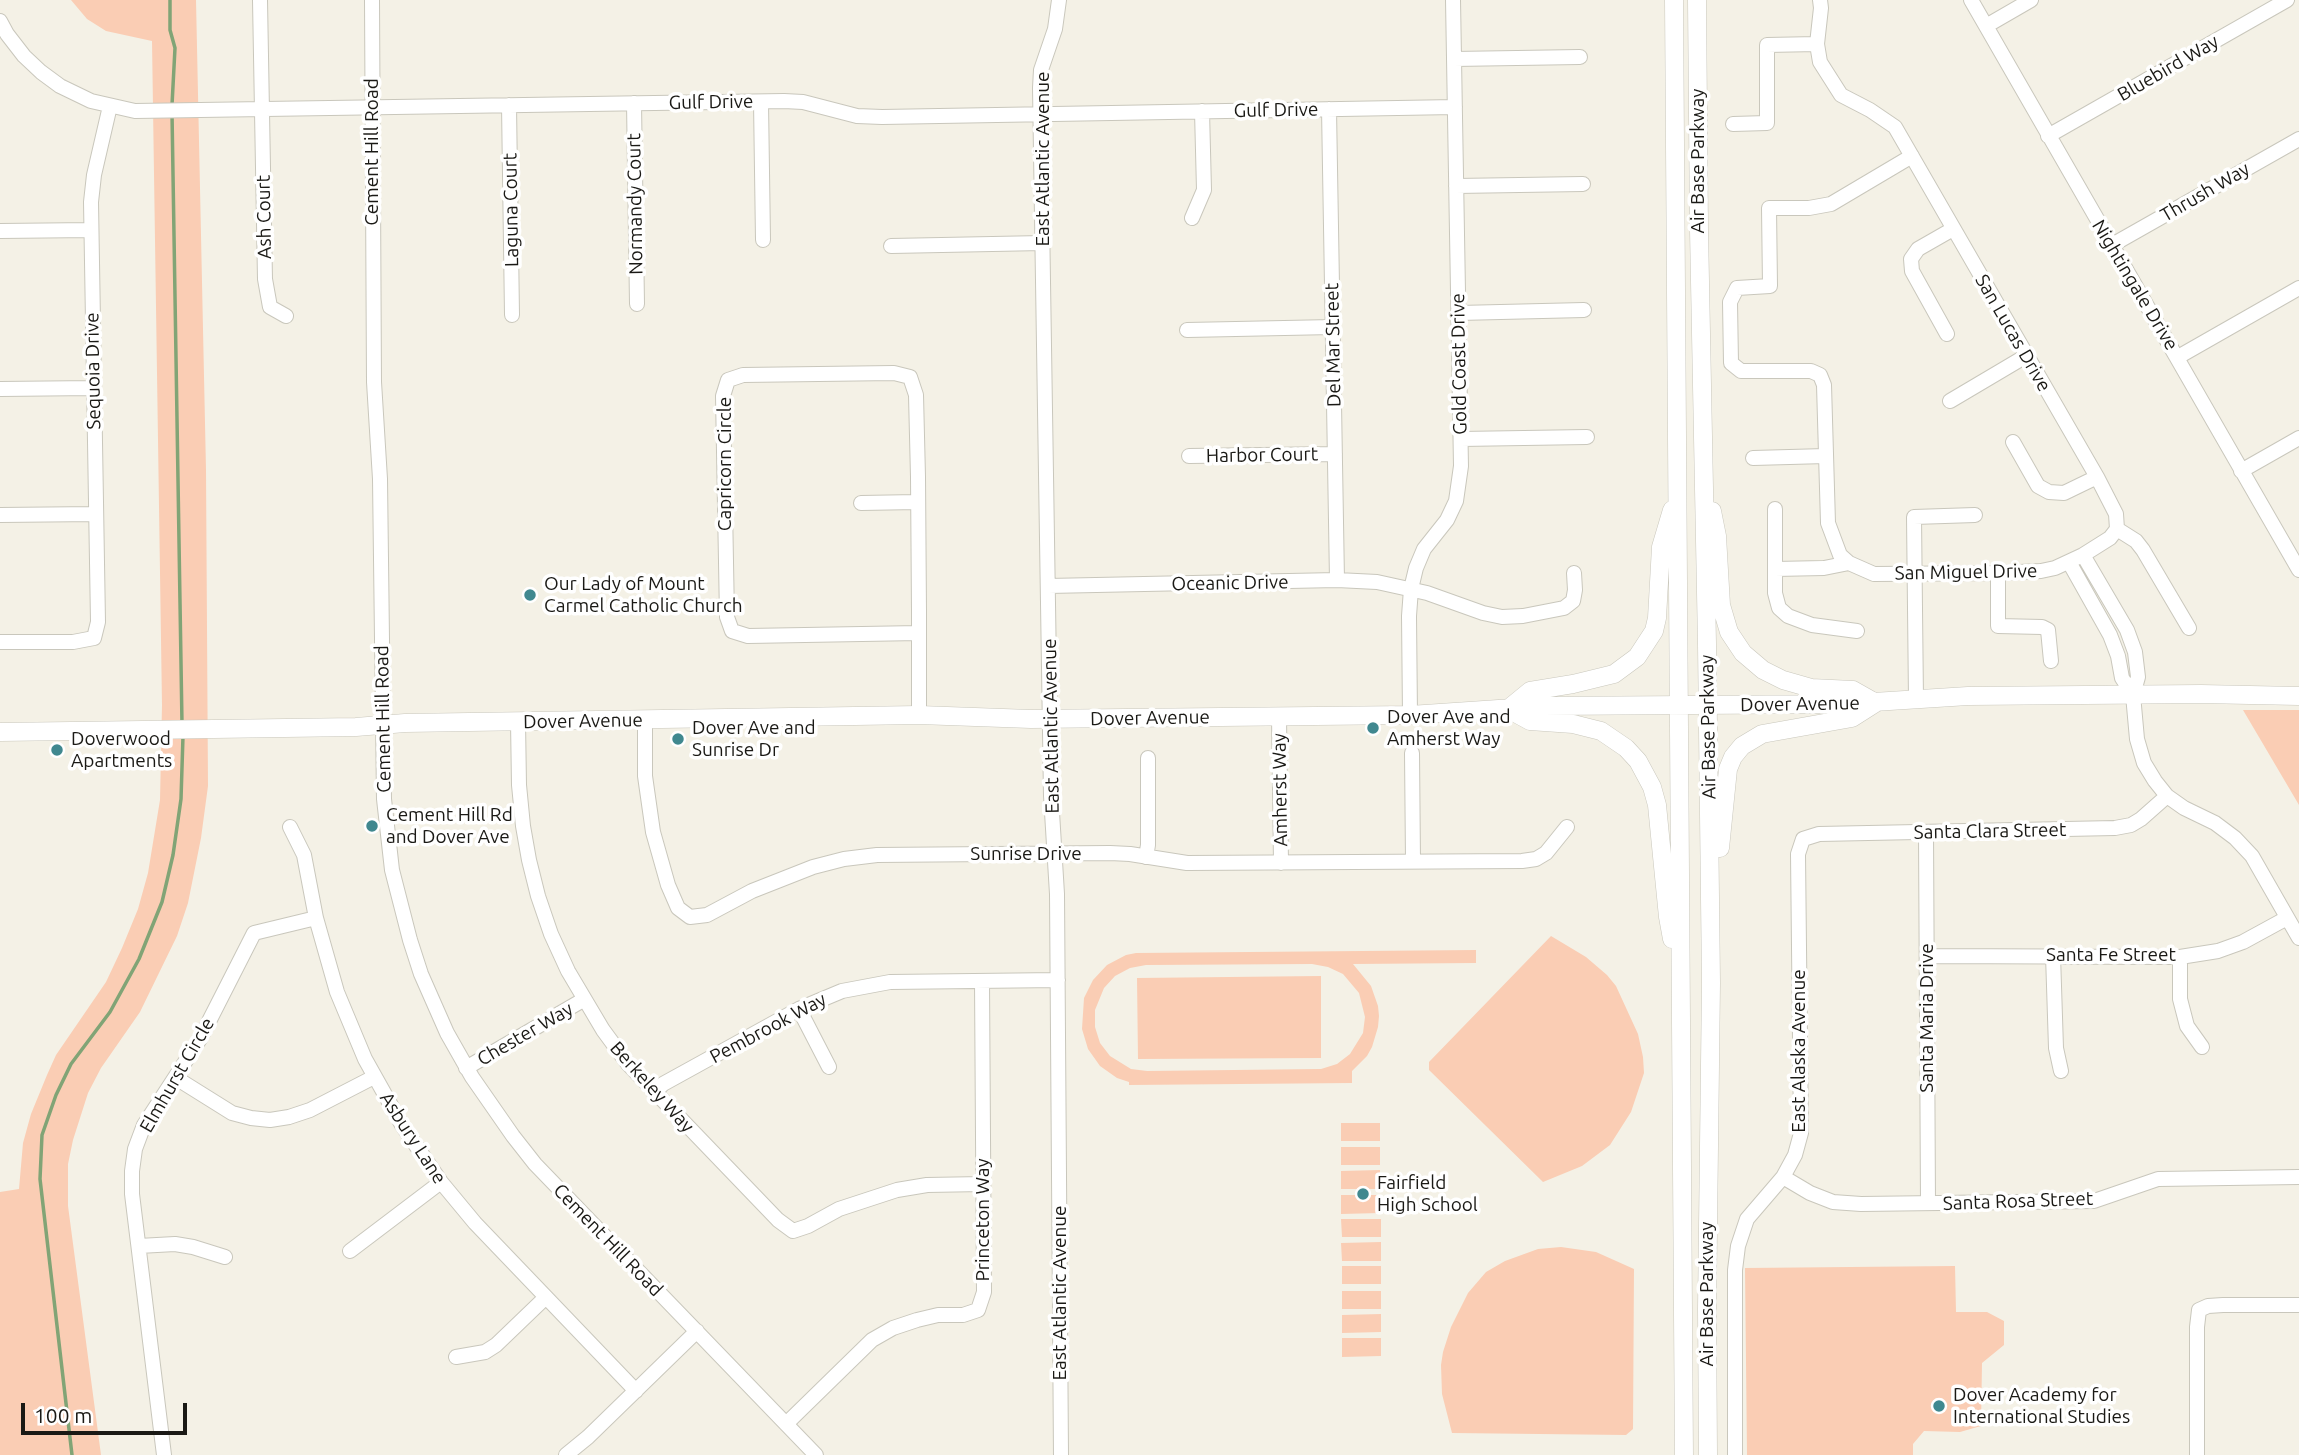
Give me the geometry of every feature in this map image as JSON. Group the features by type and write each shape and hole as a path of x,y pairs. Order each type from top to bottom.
{"main road":[{"name":"Air Base Parkway","path":"1674,0 1684,1455"},
{"name":"Air Base Parkway","path":"1697,0 1711,983 1708,1455"},
{"path":"1702,464 1717,536 1721,605 1729,632 1743,653 1763,670 1783,680 1811,688 1853,690 1876,703 1852,718 1762,734 1742,746 1733,757 1725,783 1717,876 1710,907"},
{"path":"1677,494 1661,547 1654,631 1637,657 1614,674 1530,691 1508,709 1530,721 1573,724 1601,731 1626,748 1638,761 1652,787 1657,805 1668,917 1681,984"},
{"name":"Dover Avenue","path":"0,732 919,715 1050,719 1410,715 1557,706 1876,703 1968,696 2299,696"}],"street":[{"path":"260,0 262,108"},
{"name":"Cement Hill Road","path":"372,0 374,382 380,479 384,799 387,834 400,905 426,985 447,1033 491,1107 536,1164 816,1455"},
{"name":"East Atlantic Avenue","path":"1059,0 1055,29 1041,71 1040,114 1050,719 1058,980 1061,1455"},
{"name":"Gold Coast Drive","path":"1410,715 1411,589 1424,549 1447,520 1460,485 1453,0"},
{"path":"1733,124 1768,123 1767,45 1818,44 1820,0"},
{"name":"Nightingale Drive","path":"1971,0 2299,570"},
{"path":"1986,26 2031,0"},
{"name":"Bluebird Way","path":"2048,136 2287,0"},
{"name":"Gulf Drive","path":"2,31 32,64 51,80 82,97 135,111 803,102 857,116 1455,107"},
{"name":"San Lucas Drive","path":"1818,44 1820,61 1841,95 1895,127 2097,477 2116,514 2117,528"},
{"path":"1454,59 1580,57"},
{"path":"761,102 763,240"},
{"name":"Normandy Court","path":"634,103 637,304"},
{"name":"Laguna Court","path":"509,105 512,316"},
{"name":"Sequoia Drive","path":"0,642 73,642 94,638 98,621 91,189 110,106"},
{"name":"Ash Court","path":"262,108 265,279 270,307 286,316"},
{"name":"Del Mar Street","path":"1329,109 1337,580"},
{"path":"1192,218 1204,190 1202,111"},
{"name":"Thrush Way","path":"2112,245 2299,139"},
{"path":"1849,563 1840,555 1828,523 1824,385 1820,375 1811,371 1741,371 1731,363 1730,302 1737,288 1770,286 1769,208 1809,208 1831,204 1912,156"},
{"path":"1457,186 1583,184"},
{"path":"1947,334 1912,271 1911,259 1919,249 1954,229"},
{"path":"0,231 91,230"},
{"path":"891,246 1043,243"},
{"path":"2178,357 2299,288"},
{"path":"1459,313 1584,310"},
{"path":"1187,330 1333,327"},
{"path":"1950,401 2026,356"},
{"name":"Capricorn Circle","path":"919,633 748,636 732,631 727,617 723,396 728,380 743,375 894,373 910,377 916,395 918,502 919,633 919,715"},
{"path":"0,389 94,387"},
{"path":"1461,439 1587,437"},
{"path":"2241,471 2299,438"},
{"path":"2013,442 2038,486 2049,492 2064,493 2097,477"},
{"name":"Harbor Court","path":"1189,456 1335,454"},
{"path":"1753,458 1826,456"},
{"path":"861,503 918,502"},
{"path":"1775,509 1775,593 1779,608 1788,616 1812,625 1857,631"},
{"path":"0,516 96,514"},
{"path":"1916,700 1914,517 1975,515"},
{"path":"2189,628 2136,541 2117,528 2110,538 2083,555 2127,630 2135,652 2138,677 2133,695 2137,738 2144,763 2167,796 2184,808 2216,823 2252,856 2299,938"},
{"name":"San Miguel Drive","path":"1849,563 1874,574 1998,573 2041,571 2083,555"},
{"path":"2069,562 2110,635 2122,678 2133,695"},
{"path":"1775,569 1824,568 1849,563"},
{"name":"Oceanic Drive","path":"1048,586 1337,580 1377,582 1411,589 1483,613 1523,617 1564,608 1573,601 1574,573"},
{"path":"1998,573 1998,626 2042,627 2048,630 2051,661"},
{"name":"Amherst Way","path":"1279,717 1281,863"},
{"name":"Sunrise Drive","path":"645,720 646,776 653,832 664,873 678,908 690,917 707,915 779,878 844,859 900,855 1055,854 1130,854 1187,863 1536,859 1546,853 1567,827"},
{"name":"Berkeley Way","path":"518,722 519,785 529,860 551,934 583,1000 628,1064 778,1220 793,1231 848,1205 897,1190 927,1185 983,1184"},
{"path":"1412,753 1413,861"},
{"path":"1146,857 1149,845 1148,758"},
{"name":"Santa Clara Street","path":"1803,839 1819,834 2115,828 2131,825 2141,819 2167,796"},
{"name":"Asbury Lane","path":"290,827 304,855 316,918 337,992 374,1077 402,1125 441,1182 475,1223 636,1391"},
{"name":"Santa Maria Drive","path":"1926,833 1928,1203"},
{"name":"East Alaska Avenue","path":"1735,1455 1735,1270 1738,1246 1747,1219 1783,1177 1795,1155 1801,1133 1798,854 1803,839"},
{"name":"Elmhurst Circle","path":"164,1455 132,1194 135,1149 144,1125 200,1040 254,933 316,918"},
{"name":"Santa Fe Street","path":"1927,956 2180,957 2218,951 2243,942 2287,918"},
{"path":"2053,955 2056,1048 2061,1070"},
{"path":"2180,957 2180,999 2187,1026 2202,1047"},
{"name":"Pembrook Way","path":"654,1093 663,1084 799,1009 820,999 864,985 890,982 1058,980"},
{"name":"Princeton Way","path":"786,1424 872,1340 893,1328 917,1320 938,1315 963,1315 978,1310 984,1292 982,981"},
{"name":"Chester Way","path":"466,1068 583,1000"},
{"path":"799,1009 829,1067"},
{"path":"176,1078 232,1113 270,1120 310,1110 374,1077"},
{"name":"Santa Rosa Street","path":"1783,1177 1832,1202 1861,1205 2094,1200 2158,1179 2299,1177"},
{"path":"350,1251 441,1182"},
{"path":"139,1247 175,1244 225,1257"},
{"path":"456,1357 485,1352 496,1345 545,1297"},
{"path":"2197,1455 2199,1310 2216,1305 2299,1304"},
{"path":"566,1455 697,1331"}],"shaded area":[{"path":"71,0 196,0 206,470 208,786 188,903 177,936 140,1012 101,1068 88,1093 68,1164 68,1206 101,1455 0,1455 0,1192 19,1189 23,1143 31,1114 47,1075 56,1055 106,982 138,909 148,873 160,800 162,705 152,41 106,31 87,19"},
{"path":"2243,710 2299,710 2299,805"},
{"path":"1551,936 1586,957 1616,986 1638,1034 1644,1073 1631,1112 1610,1145 1582,1166 1543,1182 1429,1070 1429,1062"},
{"path":"1476,950 1476,963 1353,964 1371,986 1379,1016 1372,1047 1352,1071 1352,1083 1129,1085 1129,1082 1117,1078 1100,1066 1088,1049 1082,1029 1084,998 1093,980 1107,965 1136,953","holes":["1312,964 1343,974 1359,993 1365,1017 1363,1033 1350,1054 1337,1064 1321,1069 1147,1071 1131,1069 1110,1056 1100,1043 1095,1027 1095,1010 1104,988 1115,976 1130,968 1146,965"]},
{"path":"1321,976 1321,1058 1138,1059 1137,978"},
{"path":"1341,1123 1380,1123 1380,1141 1341,1141"},
{"path":"1341,1147 1380,1147 1380,1165 1341,1165"},
{"path":"1380,1170 1380,1189 1341,1189 1341,1171"},
{"path":"1341,1195 1380,1195 1380,1213 1341,1214"},
{"path":"1341,1219 1381,1219 1381,1237 1342,1237"},
{"path":"1381,1242 1381,1261 1342,1261 1341,1243"},
{"path":"1561,1247 1596,1252 1634,1269 1633,1429 1626,1435 1452,1433 1442,1394 1441,1365 1451,1327 1468,1293 1486,1272 1505,1261 1538,1249"},
{"path":"1342,1266 1381,1266 1381,1284 1342,1284"},
{"path":"1955,1266 1956,1312 1987,1312 2004,1321 2004,1345 1982,1363 1981,1426 1960,1432 1924,1431 1913,1444 1913,1455 1747,1455 1745,1268"},
{"path":"1342,1291 1381,1291 1381,1309 1342,1309"},
{"path":"1381,1314 1381,1332 1342,1333 1342,1315"},
{"path":"1342,1338 1381,1338 1381,1356 1342,1357"}],"waterway":[{"path":"170,0 170,30 175,48 172,105"},
{"path":"172,113 182,724"},
{"path":"72,1455 40,1179 42,1135 56,1095 71,1064 110,1012 139,959 162,902 173,855 181,799 183,736"}],"place":[{"name":"Our Lady of Mount Carmel Catholic Church","path":"530,595"},
{"name":"Dover Ave and Amherst Way","path":"1373,728"},
{"name":"Dover Ave and Sunrise Dr","path":"678,739"},
{"name":"Doverwood Apartments","path":"57,750"},
{"name":"Cement Hill Rd and Dover Ave","path":"372,826"},
{"name":"Fairfield High School","path":"1363,1194"},
{"name":"Dover Academy for International Studies","path":"1939,1406"}]}
